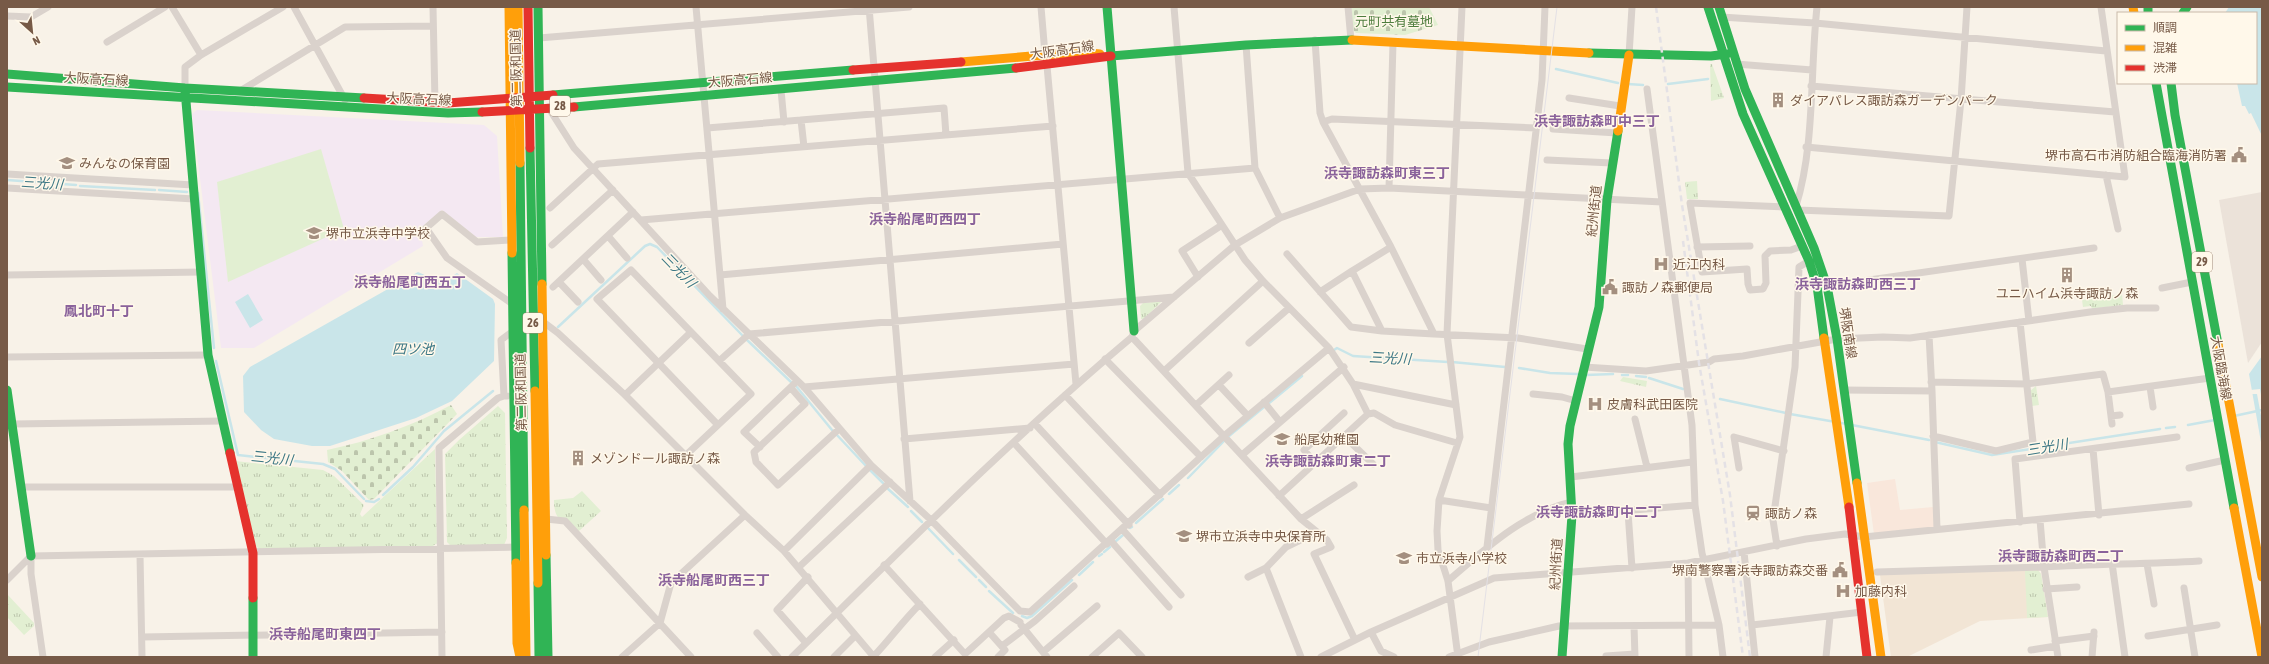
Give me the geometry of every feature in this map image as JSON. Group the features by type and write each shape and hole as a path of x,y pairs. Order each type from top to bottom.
{"main road":[{"name":"26","path":"509,7 517,547 517,644 520,657"},
{"name":"第二阪和国道","path":"518,7 527,614 526,657"},
{"name":"第二阪和国道","path":"528,7 539,657"},
{"name":"26","path":"538,7 540,97 544,108 542,322 550,638 548,657"},
{"path":"1107,7 1132,300 1133,334"},
{"name":"堺阪南線","path":"1708,7 1743,114 1786,207 1809,262 1817,286 1852,534 1867,657"},
{"name":"堺阪南線","path":"1719,7 1732,54 1757,119 1814,248 1827,286 1837,339 1881,657"},
{"path":"1111,56 1315,40 1351,40 1629,55 1732,54"},
{"name":"大阪高石線","path":"7,87 185,93 239,92 435,103 540,97 703,84 1045,54 1080,52 1111,56"},
{"name":"紀州街道","path":"1562,657 1566,625 1572,515 1568,444 1582,371 1598,307 1607,200 1620,106 1629,55"},
{"name":"大阪高石線","path":"7,74 345,108 448,113 510,111 781,90 1048,66 1111,56"},
{"path":"2148,84 2162,117"},
{"name":"大阪臨海線","path":"2156,84 2262,657"},
{"name":"大阪臨海線","path":"2171,84 2175,115 2262,577"},
{"path":"185,93 208,355 253,553 253,657"},
{"path":"7,390 14,424 31,556"}],"street":[{"path":"7,16 31,17 48,7"},
{"path":"107,42 165,7"},
{"path":"172,7 201,55"},
{"path":"185,93 185,67 201,55 283,7"},
{"path":"294,7 346,98 345,108"},
{"path":"433,7 435,103"},
{"path":"696,7 723,309"},
{"path":"539,38 697,23 909,7"},
{"path":"1041,7 1045,54"},
{"path":"1174,7 1188,173 1235,245 1263,281 1331,351 1344,368 1368,414"},
{"path":"1348,7 1351,40"},
{"path":"1458,655 1448,581 1438,550 1439,500 1460,437 1447,334 1462,7"},
{"path":"1487,547 1536,128 1544,50 1545,7"},
{"path":"1629,55 1632,7"},
{"path":"1817,7 1806,147 1797,208 1943,218 1949,216 1961,100 1967,7"},
{"path":"1806,147 2125,177 2101,7"},
{"path":"869,9 898,380 910,501"},
{"path":"1721,17 1815,23 1965,36 2106,51"},
{"path":"239,92 345,27 433,26"},
{"path":"1315,40 1320,112 1323,122 1391,247 1434,334"},
{"path":"1389,188 1393,43"},
{"path":"1246,45 1256,168 1280,218"},
{"path":"1736,64 1812,70"},
{"path":"1048,66 1076,384"},
{"path":"1811,86 2115,112"},
{"path":"1646,89 1692,425 1692,462 1695,505 1704,560 1719,625 1723,657"},
{"path":"781,90 784,122"},
{"path":"1569,98 1620,106"},
{"path":"544,108 574,148 747,335 804,387 871,465 931,520 1020,611 1030,612 1109,543 1202,457 1226,438 1248,416 1266,405 1331,351"},
{"path":"707,128 944,108 946,135"},
{"path":"1323,122 1332,119 1536,128"},
{"path":"801,120 804,147"},
{"path":"550,208 598,164 1053,126"},
{"path":"1553,129 1617,132"},
{"path":"1547,160 1612,163"},
{"path":"641,220 715,215 1256,168"},
{"path":"7,174 193,186"},
{"path":"2106,175 2118,229"},
{"path":"79,179 79,190"},
{"path":"7,188 79,190 194,199"},
{"path":"792,657 884,565 1076,384 1235,245 1280,218 1360,189 1389,188 1453,193 1528,195 1662,202"},
{"path":"552,245 613,190"},
{"path":"1786,207 1690,203 1702,272 1747,269 1750,290 1763,289 1766,283 1766,256 1770,251 1791,250 1802,246"},
{"path":"578,302 556,285 633,212"},
{"path":"512,240 477,242 442,214 426,228 447,258 513,305 558,332 625,395 744,515 784,551 808,577 854,636 874,657 895,634 899,626 920,604"},
{"path":"2108,220 2116,218"},
{"path":"1198,276 1182,251 1222,225"},
{"path":"608,236 627,258"},
{"path":"720,275 1063,244"},
{"path":"1697,247 1750,246"},
{"path":"1320,292 1391,247"},
{"path":"1827,286 2094,248"},
{"path":"1287,254 1351,327 1382,331 1511,337 1588,349"},
{"path":"583,259 601,280"},
{"path":"2022,259 2029,321"},
{"path":"1777,546 1773,520 1790,409 1797,346 1799,267 1809,262"},
{"path":"685,456 718,426 751,394 631,270 597,299 718,426"},
{"path":"1352,271 1382,331"},
{"path":"7,275 201,272"},
{"path":"1164,371 1263,281"},
{"path":"2162,288 2192,282"},
{"path":"719,362 747,335 1174,297"},
{"path":"1249,343 1289,308"},
{"path":"1582,371 1646,371 1837,339 1883,336 1910,338 2127,308 2156,308"},
{"path":"1933,436 1996,451 2033,442 2020,322"},
{"path":"504,396 501,340 513,331"},
{"path":"625,395 691,332"},
{"path":"1133,334 1164,371 1279,496 1301,519 1327,540 1331,547 1314,554 1355,640"},
{"path":"1929,335 1937,529"},
{"path":"7,357 208,355"},
{"path":"1105,359 1202,457"},
{"path":"804,387 1074,364"},
{"path":"1242,455 1344,368"},
{"path":"1931,382 2026,384 2103,374 2108,392 2112,424"},
{"path":"1196,405 1229,375"},
{"path":"2108,392 2210,378"},
{"path":"760,447 744,432 797,380"},
{"path":"1353,384 1456,405"},
{"path":"1219,385 1248,416"},
{"path":"2150,387 2153,407"},
{"path":"790,388 805,404 754,452 756,462 778,485 839,429"},
{"path":"1844,390 1932,391"},
{"path":"1065,394 1160,495"},
{"path":"1533,394 1562,397 1576,401"},
{"path":"442,657 439,448 498,398 504,396 514,396"},
{"path":"1266,405 1280,422"},
{"path":"1315,463 1304,450 1344,413"},
{"path":"1279,496 1368,414 1374,413 1395,425 1457,443"},
{"path":"2111,416 2120,415"},
{"path":"1635,419 1646,467"},
{"path":"14,424 222,421"},
{"path":"904,439 1033,426"},
{"path":"1033,426 1126,527 1181,595"},
{"path":"1344,436 1373,464"},
{"path":"1739,468 1734,437 1784,451"},
{"path":"2020,522 2015,459 2177,438"},
{"path":"1014,443 1169,607"},
{"path":"2093,449 2099,515"},
{"path":"2189,468 2225,460"},
{"path":"1571,477 1692,462"},
{"path":"784,551 871,465"},
{"path":"799,567 890,482"},
{"path":"1301,519 1354,485"},
{"path":"22,487 237,487"},
{"path":"1439,500 1491,508"},
{"path":"1448,581 1487,547 1510,530 1532,517 1556,506 1572,502"},
{"path":"1321,657 1371,632 1494,578 1688,563 1806,539 1852,534 1864,537 2099,515 2189,504"},
{"path":"1572,515 1628,512 1695,505"},
{"path":"1628,512 1632,568"},
{"path":"622,657 660,623 671,583 744,515"},
{"path":"546,519 565,521 691,657"},
{"path":"2040,520 2046,588 2058,657"},
{"path":"1248,577 1266,568 1286,547 1317,532"},
{"path":"7,580 31,556 517,547"},
{"path":"1744,552 1755,657"},
{"path":"140,555 142,657"},
{"path":"31,556 30,574 43,657"},
{"path":"1877,572 2044,567 2112,563 2147,564 2199,561"},
{"path":"1688,563 1689,657"},
{"path":"2112,563 2125,657"},
{"path":"2147,564 2154,604"},
{"path":"884,565 954,640 965,654 988,632 1009,616 1021,626 1045,655 1096,606"},
{"path":"1266,568 1301,657"},
{"path":"806,643 777,610 808,577"},
{"path":"1002,646 1021,626 1035,621 1074,586"},
{"path":"2046,588 2076,587"},
{"path":"2184,588 2195,657"},
{"path":"1020,611 1021,626"},
{"path":"1752,625 1830,617 1862,612"},
{"path":"1826,657 1830,617"},
{"path":"1449,657 1458,655 1489,642 1566,625 1719,625"},
{"path":"2148,636 2217,625"},
{"path":"1606,656 1635,656 1634,626"},
{"path":"142,637 442,632"},
{"path":"988,632 1006,650 998,657"},
{"path":"1371,632 1381,651 1394,657"},
{"path":"757,633 778,657"},
{"path":"1092,657 1119,633 1142,657"},
{"path":"2031,650 2094,634 2092,657"},
{"path":"834,657 854,636"},
{"path":"935,657 954,640"}],"shaded area":[{"name":"堺市立浜寺中学校","path":"197,110 484,125 497,136 503,237 476,237 442,210 420,228 423,246 254,348 221,348 192,114"},
{"path":"2262,192 2262,342 2248,363 2219,200"},
{"path":"1895,479 1900,510 1933,507 1935,526 1932,529 1874,534 1867,483"},
{"path":"2038,570 2041,574 2048,617 1980,621 1907,657 1891,657 1880,575 1881,573"}],"green space":[{"name":"元町共有墓地","path":"1351,7 1429,7 1438,25 1405,35 1356,33 1353,30"},
{"path":"1710,64 1712,64 1724,98 1711,101"},
{"path":"321,149 344,229 228,282 217,182"},
{"path":"1697,181 1698,199 1687,199 1685,182"},
{"path":"2122,294 2123,305 2092,309 2091,306 2083,307 2082,300"},
{"path":"1162,301 1144,319 1141,319 1140,306 1143,303"},
{"path":"1623,377 1647,381 1646,387 1620,381"},
{"path":"2036,386 2039,405 2032,406 2030,391"},
{"path":"451,405 457,414 374,499 369,500 342,471 328,462 327,450 390,432 421,420"},
{"path":"498,406 505,413 507,538 504,545 451,546 447,542 445,454"},
{"path":"435,449 437,543 433,546 259,549 256,546 235,461 323,470 334,476 364,505 360,514 362,517"},
{"path":"582,491 601,511 579,531 560,520 554,507 554,500 573,498"},
{"path":"2038,570 2041,574 2048,617 2027,618 2025,571"},
{"path":"7,594 34,623 34,626 24,635 7,617"}],"water":[{"path":"2229,7 2262,7 2262,136 2251,113 2249,114 2245,106 2242,106 2237,84 2257,84 2257,12 2226,12"},
{"name":"四ツ池","path":"418,272 438,279 446,278 457,273 493,299 495,304 494,361 452,401 416,418 330,446 312,446 274,439 261,430 244,412 243,376 250,367"},
{"path":"248,294 263,320 250,328 235,302"},
{"path":"2262,356 2262,448 2249,374"}],"pier":[{"path":"2260,389 2262,401 2262,421 2257,394 2250,394 2250,390"}],"waterway":[{"path":"1556,69 1618,83"},
{"path":"1668,84 1708,79"},
{"path":"1628,84 1643,85"},
{"name":"三光川","path":"7,180 76,185"},
{"name":"三光川","path":"80,186 155,190"},
{"name":"三光川","path":"159,190 187,192"},
{"name":"三光川","path":"198,193 214,348"},
{"name":"三光川","path":"558,327 645,246 650,244 657,247 742,335"},
{"name":"三光川","path":"746,339 791,382"},
{"name":"三光川","path":"1334,350 1337,348 1353,356 1448,362"},
{"name":"三光川","path":"216,361 238,455 323,464 335,469 364,499"},
{"name":"三光川","path":"1452,362 1505,367"},
{"name":"三光川","path":"1519,368 1550,373 1578,374"},
{"name":"三光川","path":"1586,375 1613,374"},
{"name":"三光川","path":"1622,375 1628,375"},
{"name":"三光川","path":"1268,404 1302,376"},
{"name":"三光川","path":"1636,376 1646,377"},
{"name":"三光川","path":"1649,378 1683,389"},
{"name":"三光川","path":"796,386 832,430"},
{"name":"三光川","path":"383,495 413,467 444,431 493,391"},
{"name":"三光川","path":"1720,399 1786,413"},
{"name":"三光川","path":"1229,436 1264,407"},
{"name":"三光川","path":"2234,416 2262,410"},
{"name":"三光川","path":"1790,414 1847,424"},
{"name":"三光川","path":"2188,425 2215,420"},
{"name":"三光川","path":"1852,425 1929,440"},
{"name":"三光川","path":"2166,428 2175,427"},
{"name":"三光川","path":"1935,442 1992,455 2160,429"},
{"name":"三光川","path":"836,434 866,466"},
{"name":"三光川","path":"1188,478 1224,441"},
{"name":"三光川","path":"870,470 883,483"},
{"name":"三光川","path":"1169,494 1179,485"},
{"name":"三光川","path":"887,488 908,507"},
{"name":"三光川","path":"366,501 374,502 379,499"},
{"name":"三光川","path":"1136,523 1163,499"},
{"name":"三光川","path":"911,511 922,522"},
{"name":"三光川","path":"927,527 953,554"},
{"name":"三光川","path":"1116,541 1123,535"},
{"name":"三光川","path":"1104,552 1110,547"},
{"name":"三光川","path":"959,560 976,577"},
{"name":"三光川","path":"1079,575 1093,562"},
{"name":"三光川","path":"979,580 986,587"},
{"name":"三光川","path":"1022,616 1027,618 1032,616 1072,580"},
{"name":"三光川","path":"989,591 1013,613"}],"tram line":[{"path":"1478,657 1557,7"}],"railway":[{"path":"1656,7 1682,205 1730,495 1750,657"},
{"path":"1683,241 1699,363 1723,501 1743,657"}],"traffic: fast":[{"path":"538,7 542,284"},
{"path":"1107,7 1134,331"},
{"path":"1708,7 1743,114 1809,261 1817,286 1824,338"},
{"path":"1719,7 1745,89 1814,248 1827,286 1837,339 1857,483"},
{"path":"2148,7 2148,12"},
{"path":"2184,12 2187,7"},
{"path":"1111,56 1246,45 1352,40"},
{"path":"1589,53 1711,56 1727,54"},
{"path":"574,107 1016,68"},
{"path":"553,95 853,70"},
{"path":"7,74 185,88 364,98"},
{"path":"2156,84 2234,508"},
{"path":"2171,84 2175,115 2218,344"},
{"path":"7,87 448,113 482,112"},
{"path":"185,90 208,355 230,453"},
{"path":"1562,657 1572,515 1568,444 1570,426 1599,307 1607,200 1618,131"},
{"path":"530,148 535,391"},
{"path":"520,163 524,510"},
{"path":"512,253 516,563"},
{"path":"7,390 31,556"},
{"path":"546,555 548,657"},
{"path":"538,583 539,657"},
{"path":"253,598 253,657"}],"traffic: slow":[{"path":"509,7 512,253"},
{"path":"518,7 520,163"},
{"path":"2133,7 2134,12"},
{"path":"1352,40 1589,53"},
{"path":"961,62 1080,52 1100,54"},
{"path":"1618,131 1629,55"},
{"path":"542,284 546,555"},
{"path":"1824,338 1849,507"},
{"path":"2218,344 2262,577"},
{"path":"535,391 538,583"},
{"path":"1857,483 1881,657"},
{"path":"2234,508 2262,657"},
{"path":"524,510 526,657"},
{"path":"516,563 517,643 520,657"}],"traffic: jam":[{"path":"528,7 530,148"},
{"path":"1016,68 1111,56"},
{"path":"853,70 961,62"},
{"path":"364,98 448,103 553,95"},
{"path":"482,112 574,107"},
{"path":"230,453 253,553 253,598"},
{"path":"1849,507 1867,657"}],"place":[{"name":"ダイアパレス諏訪森ガーデンパーク","path":"1778,100"},
{"name":"堺市高石市消防組合臨海消防署","path":"2239,155"},
{"name":"みんなの保育園","path":"67,163"},
{"name":"堺市立浜寺中学校","path":"314,233"},
{"name":"近江内科","path":"1661,264"},
{"name":"ユニハイム浜寺諏訪ノ森","path":"2067,275"},
{"name":"諏訪ノ森郵便局","path":"1610,287"},
{"name":"皮膚科武田医院","path":"1595,404"},
{"name":"船尾幼稚園","path":"1282,439"},
{"name":"メゾンドール諏訪ノ森","path":"578,458"},
{"name":"諏訪ノ森","path":"1753,513"},
{"name":"堺市立浜寺中央保育所","path":"1184,536"},
{"name":"市立浜寺小学校","path":"1404,558"},
{"name":"堺南警察署浜寺諏訪森交番","path":"1840,570"},
{"name":"加藤内科","path":"1843,591"}],"district":[{"name":"浜寺諏訪森町中三丁","path":"1597,121"},
{"name":"浜寺諏訪森町東三丁","path":"1387,173"},
{"name":"浜寺船尾町西四丁","path":"925,219"},
{"name":"浜寺船尾町西五丁","path":"410,282"},
{"name":"浜寺諏訪森町西三丁","path":"1858,284"},
{"name":"鳳北町十丁","path":"99,311"},
{"name":"浜寺諏訪森町東二丁","path":"1328,461"},
{"name":"浜寺諏訪森町中二丁","path":"1599,512"},
{"name":"浜寺諏訪森町西二丁","path":"2061,556"},
{"name":"浜寺船尾町西三丁","path":"714,580"},
{"name":"浜寺船尾町東四丁","path":"325,634"}]}
